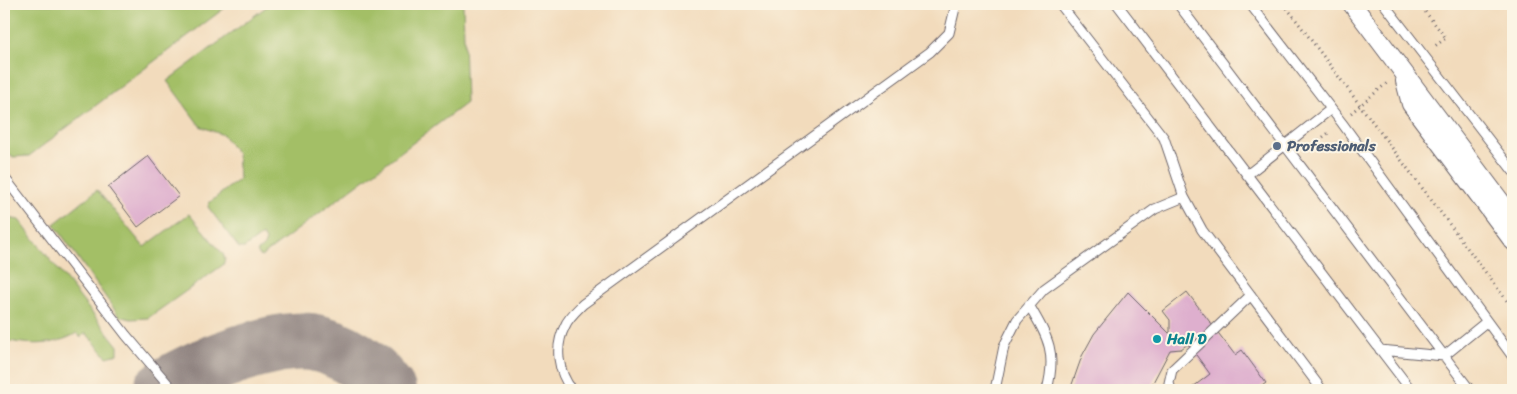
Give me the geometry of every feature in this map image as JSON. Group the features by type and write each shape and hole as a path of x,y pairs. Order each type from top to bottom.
{"street":[{"path":"1352,4 1513,218"},
{"path":"1402,71 1411,104 1513,240"}],"lane":[{"path":"572,390 562,377 558,351 565,325 583,304 930,52 949,33 956,4"},
{"path":"1060,4 1164,138 1184,197 1202,230 1322,390"},
{"path":"1116,4 1411,390"},
{"path":"1178,4 1470,390"},
{"path":"1250,4 1332,109 1513,358"},
{"path":"1384,4 1513,171"},
{"path":"1246,175 1332,109"},
{"path":"6,183 126,335 173,390"},
{"path":"995,390 1004,346 1017,320 1044,289 1155,209 1184,197"},
{"path":"1171,390 1169,383 1172,370 1251,295"},
{"path":"1030,305 1048,338 1052,369 1047,390"},
{"path":"1380,350 1444,356 1486,322"}],"path":[{"path":"1284,4 1513,309"},
{"path":"1419,4 1446,38 1424,55"},
{"path":"1294,158 1342,123 1359,104 1402,71"}],"green space":[{"path":"4,4 230,4 29,156 13,157 4,153"},
{"path":"270,4 463,4 466,103 261,257 257,252 264,246 266,240 262,235 244,248 239,248 208,207 209,203 239,179 237,153 223,135 200,126 167,81"},
{"path":"97,190 144,247 189,214 223,254 225,259 223,265 148,318 131,319 119,316 54,224"},
{"path":"4,217 19,220 118,346 118,354 107,357 86,333 80,337 77,333 59,341 41,344 4,340"}],"building":[{"path":"148,156 179,196 138,227 108,187"},
{"name":"Hall D","path":"1128,292 1170,334 1170,320 1163,311 1187,292 1235,355 1242,350 1266,383 1259,388 1261,390 1195,390 1193,387 1210,374 1188,344 1181,349 1170,350 1149,390 1070,390 1082,356 1094,334"}],"taxiway":[{"path":"162,390 175,381 234,356 277,344 295,342 311,342 344,353 372,373 387,390"}],"place":[{"name":"Professionals","path":"1277,146"},
{"name":"Hall D","path":"1157,339"}]}
